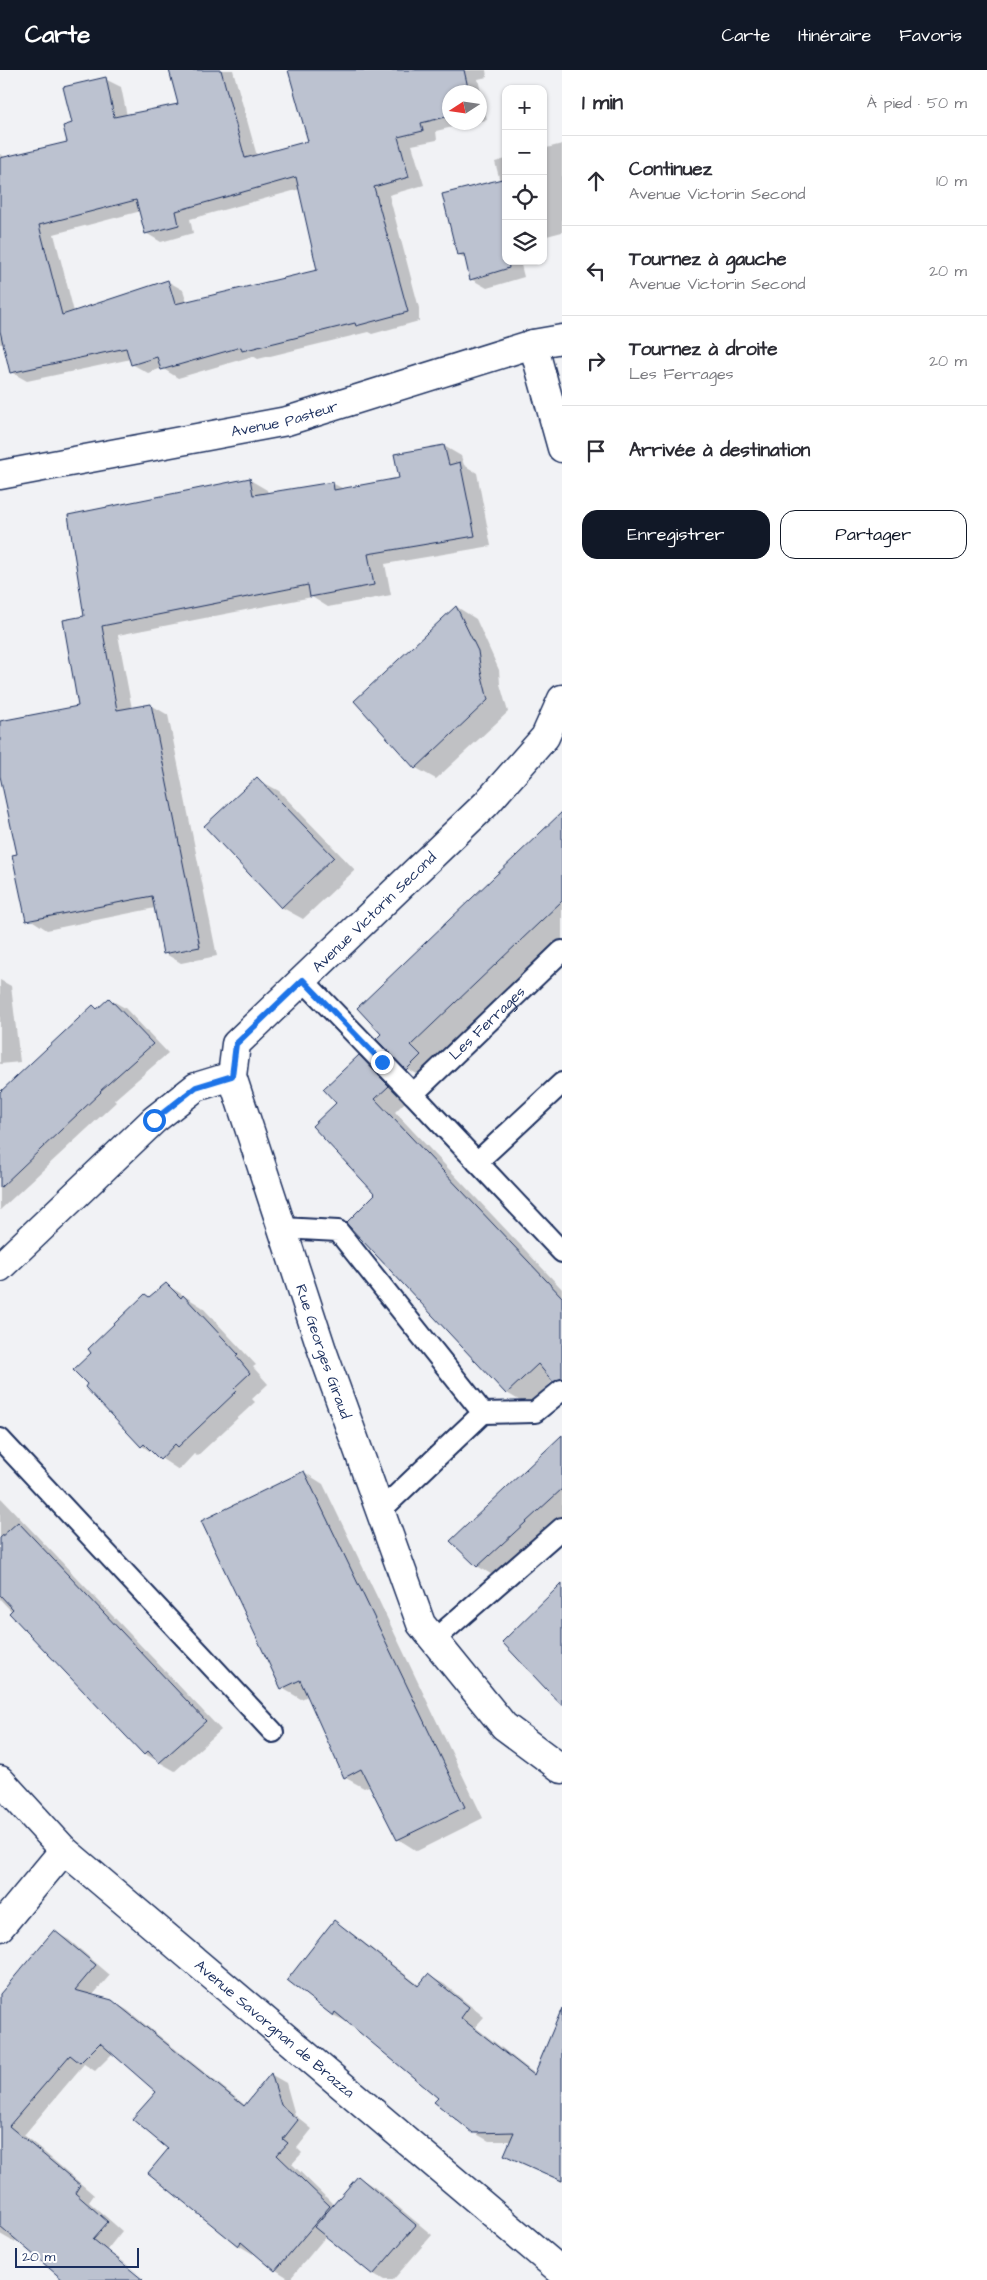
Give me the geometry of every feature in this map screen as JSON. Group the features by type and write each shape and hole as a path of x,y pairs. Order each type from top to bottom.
{"street":[{"name":"Avenue Pasteur","path":"0,475 287,421 533,344 562,339"},
{"path":"533,344 562,448"},
{"name":"Avenue Victorin Second","path":"232,1076 236,1044 486,804 545,737 562,699"},
{"path":"0,1267 154,1120 196,1087 232,1076"},
{"name":"Rue Georges Giraud","path":"232,1076 282,1228 380,1511 428,1632 504,1726 562,1769"},
{"name":"Avenue Savorgnan de Brazza","path":"0,1780 64,1850 562,2272"},
{"path":"0,1927 64,1850"}],"lane":[{"name":"Les Ferrages","path":"413,1094 562,951"},
{"path":"303,980 562,1252"},
{"path":"477,1162 562,1083"},
{"path":"282,1228 338,1231 483,1413"},
{"path":"380,1511 483,1413 535,1412 562,1390"},
{"path":"0,1439 272,1732"},
{"path":"428,1632 562,1528"}],"building":[{"path":"169,70 221,70 245,158 308,141 288,70 464,70 467,85 442,85 442,118 421,123 423,131 398,137 409,177 374,187 408,312 356,326 355,323 242,351 241,347 161,370 157,357 131,365 126,348 10,373 0,331 0,158 67,142 63,126 72,123 63,87 106,77 114,117 178,104","holes":["296,177 317,270 175,304 168,280 62,315 39,225 136,200 145,234 179,225 176,211"]},
{"path":"502,179 502,265 509,265 509,268 470,280 464,254 457,255 442,194"},
{"path":"444,445 449,465 460,462 475,536 368,554 374,585 310,597 308,585 102,626 117,710 151,704 200,947 163,954 152,896 26,921 12,855 17,854 0,776 0,721 78,706 63,620 84,616 68,515 250,478 253,495 333,482 334,490 399,478 394,454"},
{"path":"456,606 478,651 488,700 415,769 354,701"},
{"path":"257,777 334,857 281,908 204,826"},
{"path":"562,812 562,901 411,1045 421,1055 406,1070 376,1039 381,1034 357,1008"},
{"path":"109,998 153,1044 100,1091 0,1188 0,1092 93,1005 97,1009"},
{"path":"359,1055 389,1086 375,1099 562,1297 562,1378 553,1382 538,1364 506,1394 346,1223 375,1194 312,1126 336,1103 323,1089"},
{"path":"166,1283 181,1298 183,1295 238,1354 236,1356 250,1373 234,1388 237,1391 178,1447 175,1444 160,1460 144,1444 141,1447 85,1387 87,1384 73,1370 91,1353 88,1349 145,1294 149,1297"},
{"path":"562,1435 562,1489 477,1567 450,1541"},
{"path":"304,1471 465,1807 397,1840 361,1769 344,1778 300,1680 281,1689 201,1521"},
{"path":"18,1522 206,1721 159,1763 148,1751 144,1755 9,1613 13,1609 0,1595 0,1538"},
{"path":"562,1583 562,1706 502,1642"},
{"path":"334,1920 418,1986 428,1974 469,2007 461,2018 534,2075 562,2008 562,2181 504,2155 514,2132 473,2133 434,2102 438,2098 335,2012 333,2016 287,1980"},
{"path":"54,1930 96,1965 75,1990 112,2000 244,2106 271,2073 281,2105 298,2120 283,2139 288,2143 277,2155 330,2206 275,2271 241,2242 238,2246 148,2173 168,2149 132,2119 156,2092 100,2043 80,2063 70,2055 9,2126 80,2185 75,2193 108,2222 93,2239 143,2280 63,2280 0,2226 0,1994"},
{"path":"358,2176 416,2225 373,2275 314,2227"}],"route":[{"path":"154,1120 196,1087 232,1076 236,1044 303,980 382,1062"}]}
